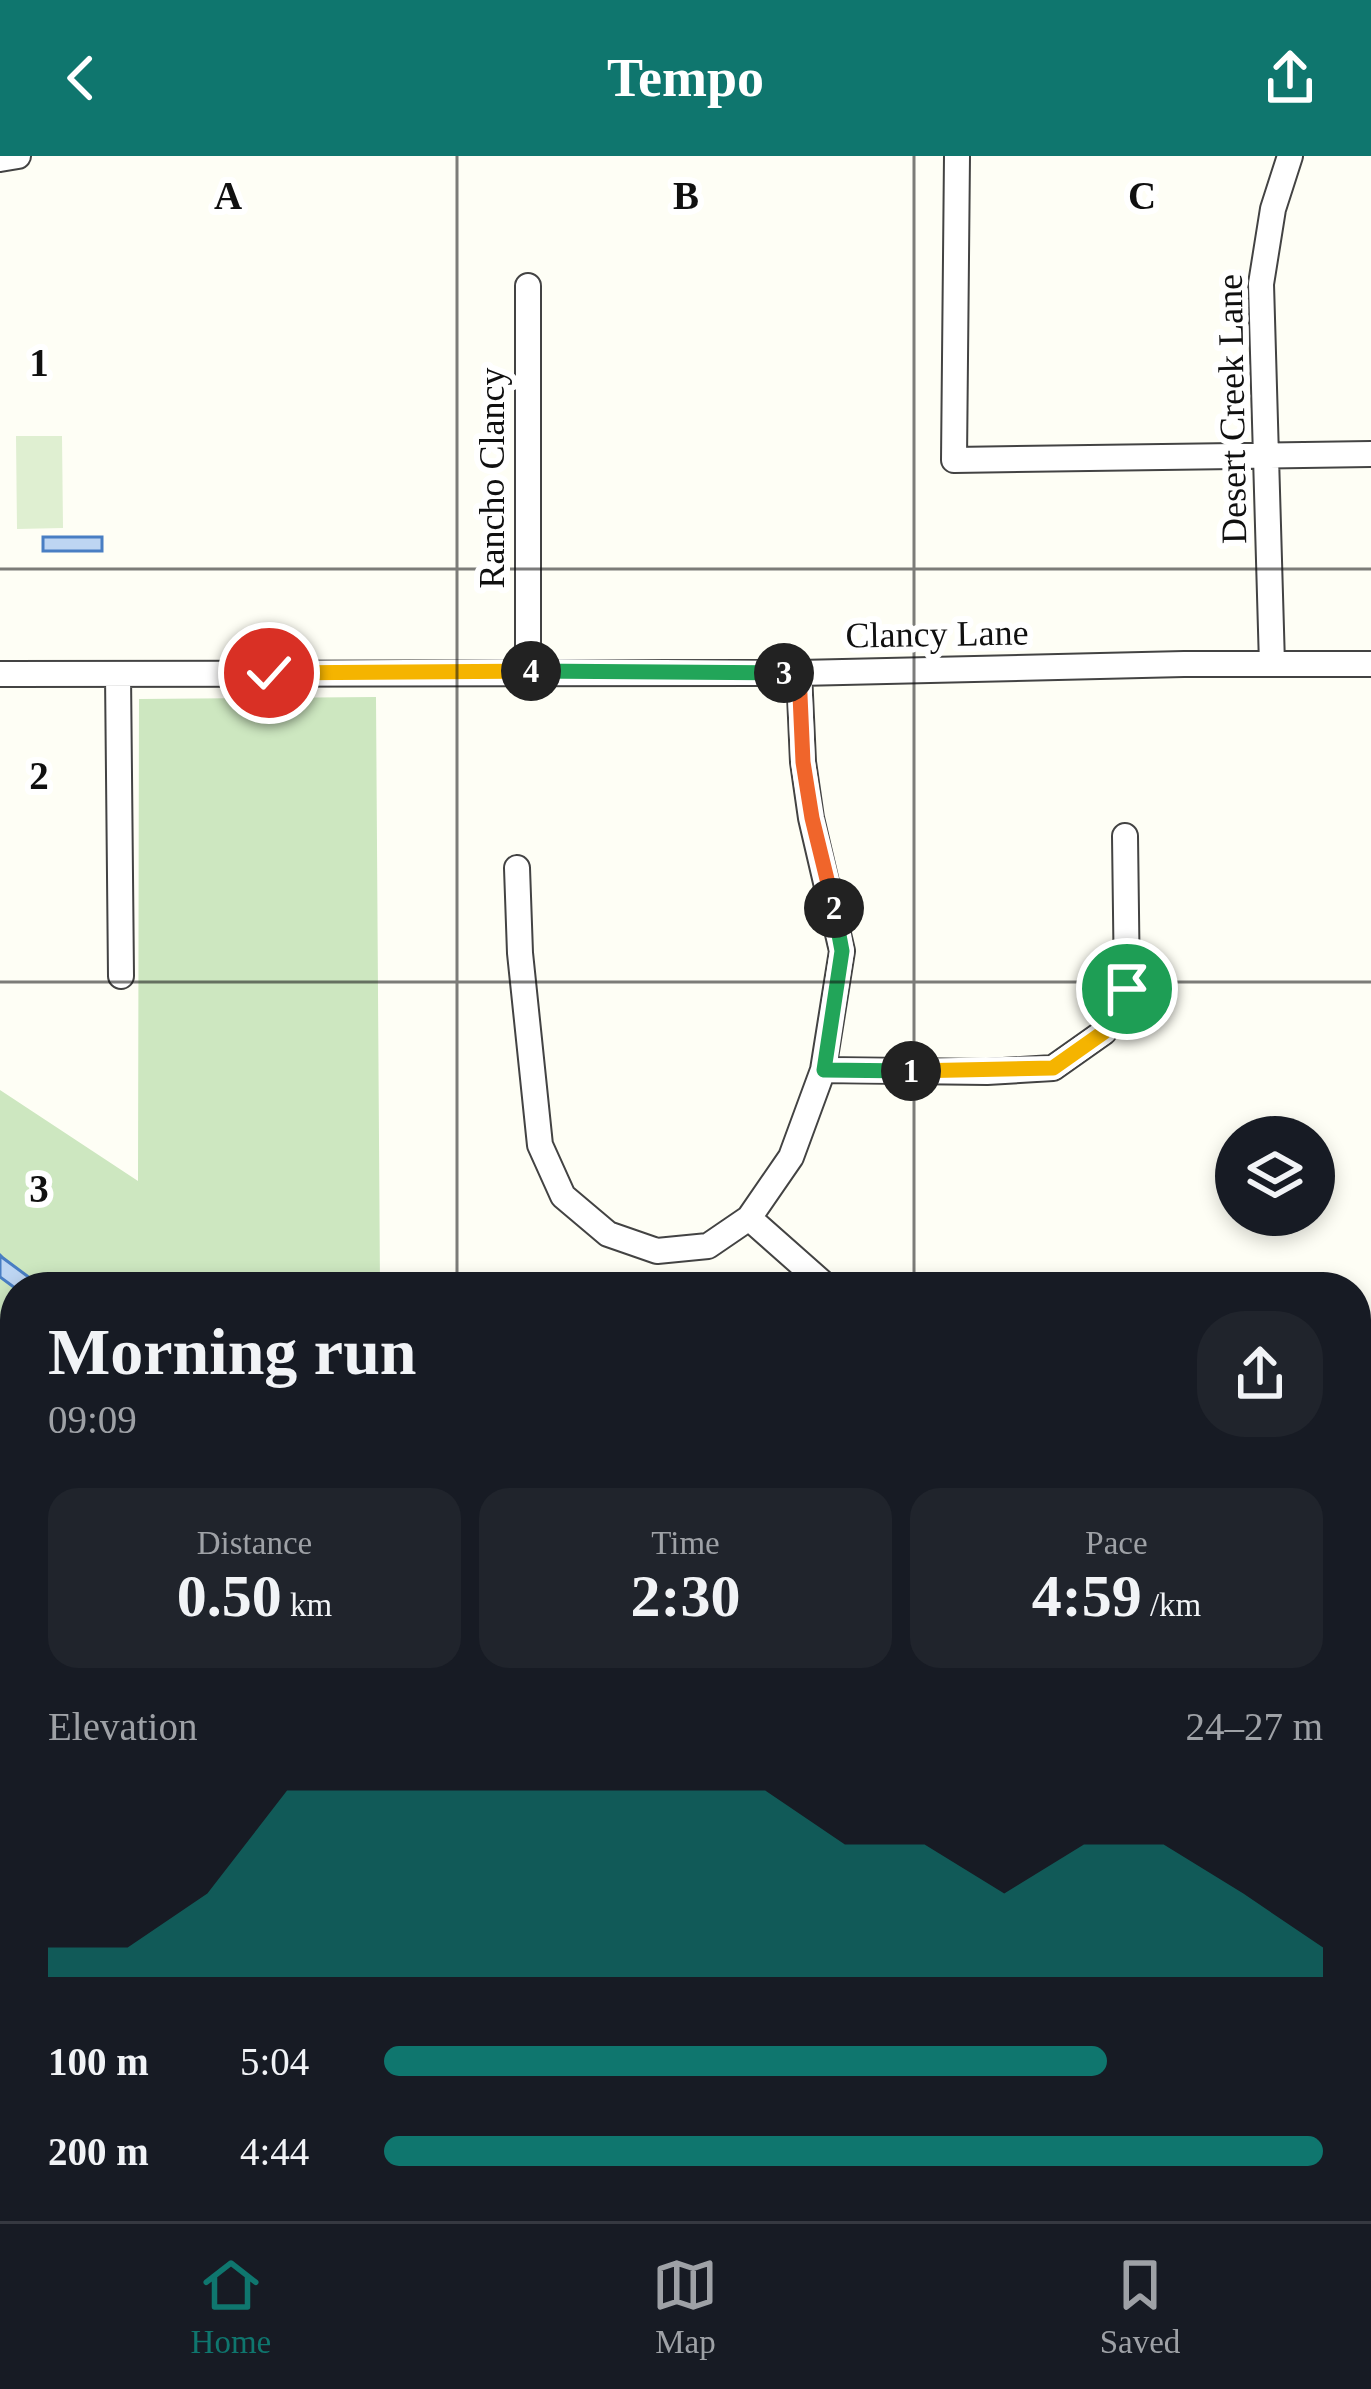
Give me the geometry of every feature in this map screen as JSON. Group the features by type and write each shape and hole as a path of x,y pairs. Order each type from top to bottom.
{"street":[{"path":"0,159 18,156"},
{"path":"957,156 954,460 1371,454"},
{"name":"Desert Creek Lane","path":"1272,664 1262,284 1274,209 1290,156"},
{"name":"Rancho Clancy","path":"528,286 528,671"},
{"name":"Clancy Lane","path":"0,674 799,673 1371,664"},
{"path":"517,868 520,953 540,1145 563,1196 608,1234 657,1251 708,1246 749,1218 791,1157 824,1070 842,951 803,762 799,673"},
{"path":"118,674 121,976"},
{"path":"824,1070 1053,1068 1104,1032 1127,989 1125,836"},
{"path":"749,1218 810,1272"}],"green space":[{"path":"16,436 62,436 63,528 17,529"},
{"path":"376,697 380,1272 0,1272 0,1090 138,1181 139,699"}],"water":[{"path":"43,537 102,537 102,551 43,551"},
{"path":"0,1255 22,1272 0,1272"}],"route":[{"path":"269,673 799,673 803,762 842,951 824,1070 1053,1068 1104,1032 1127,989"}]}
